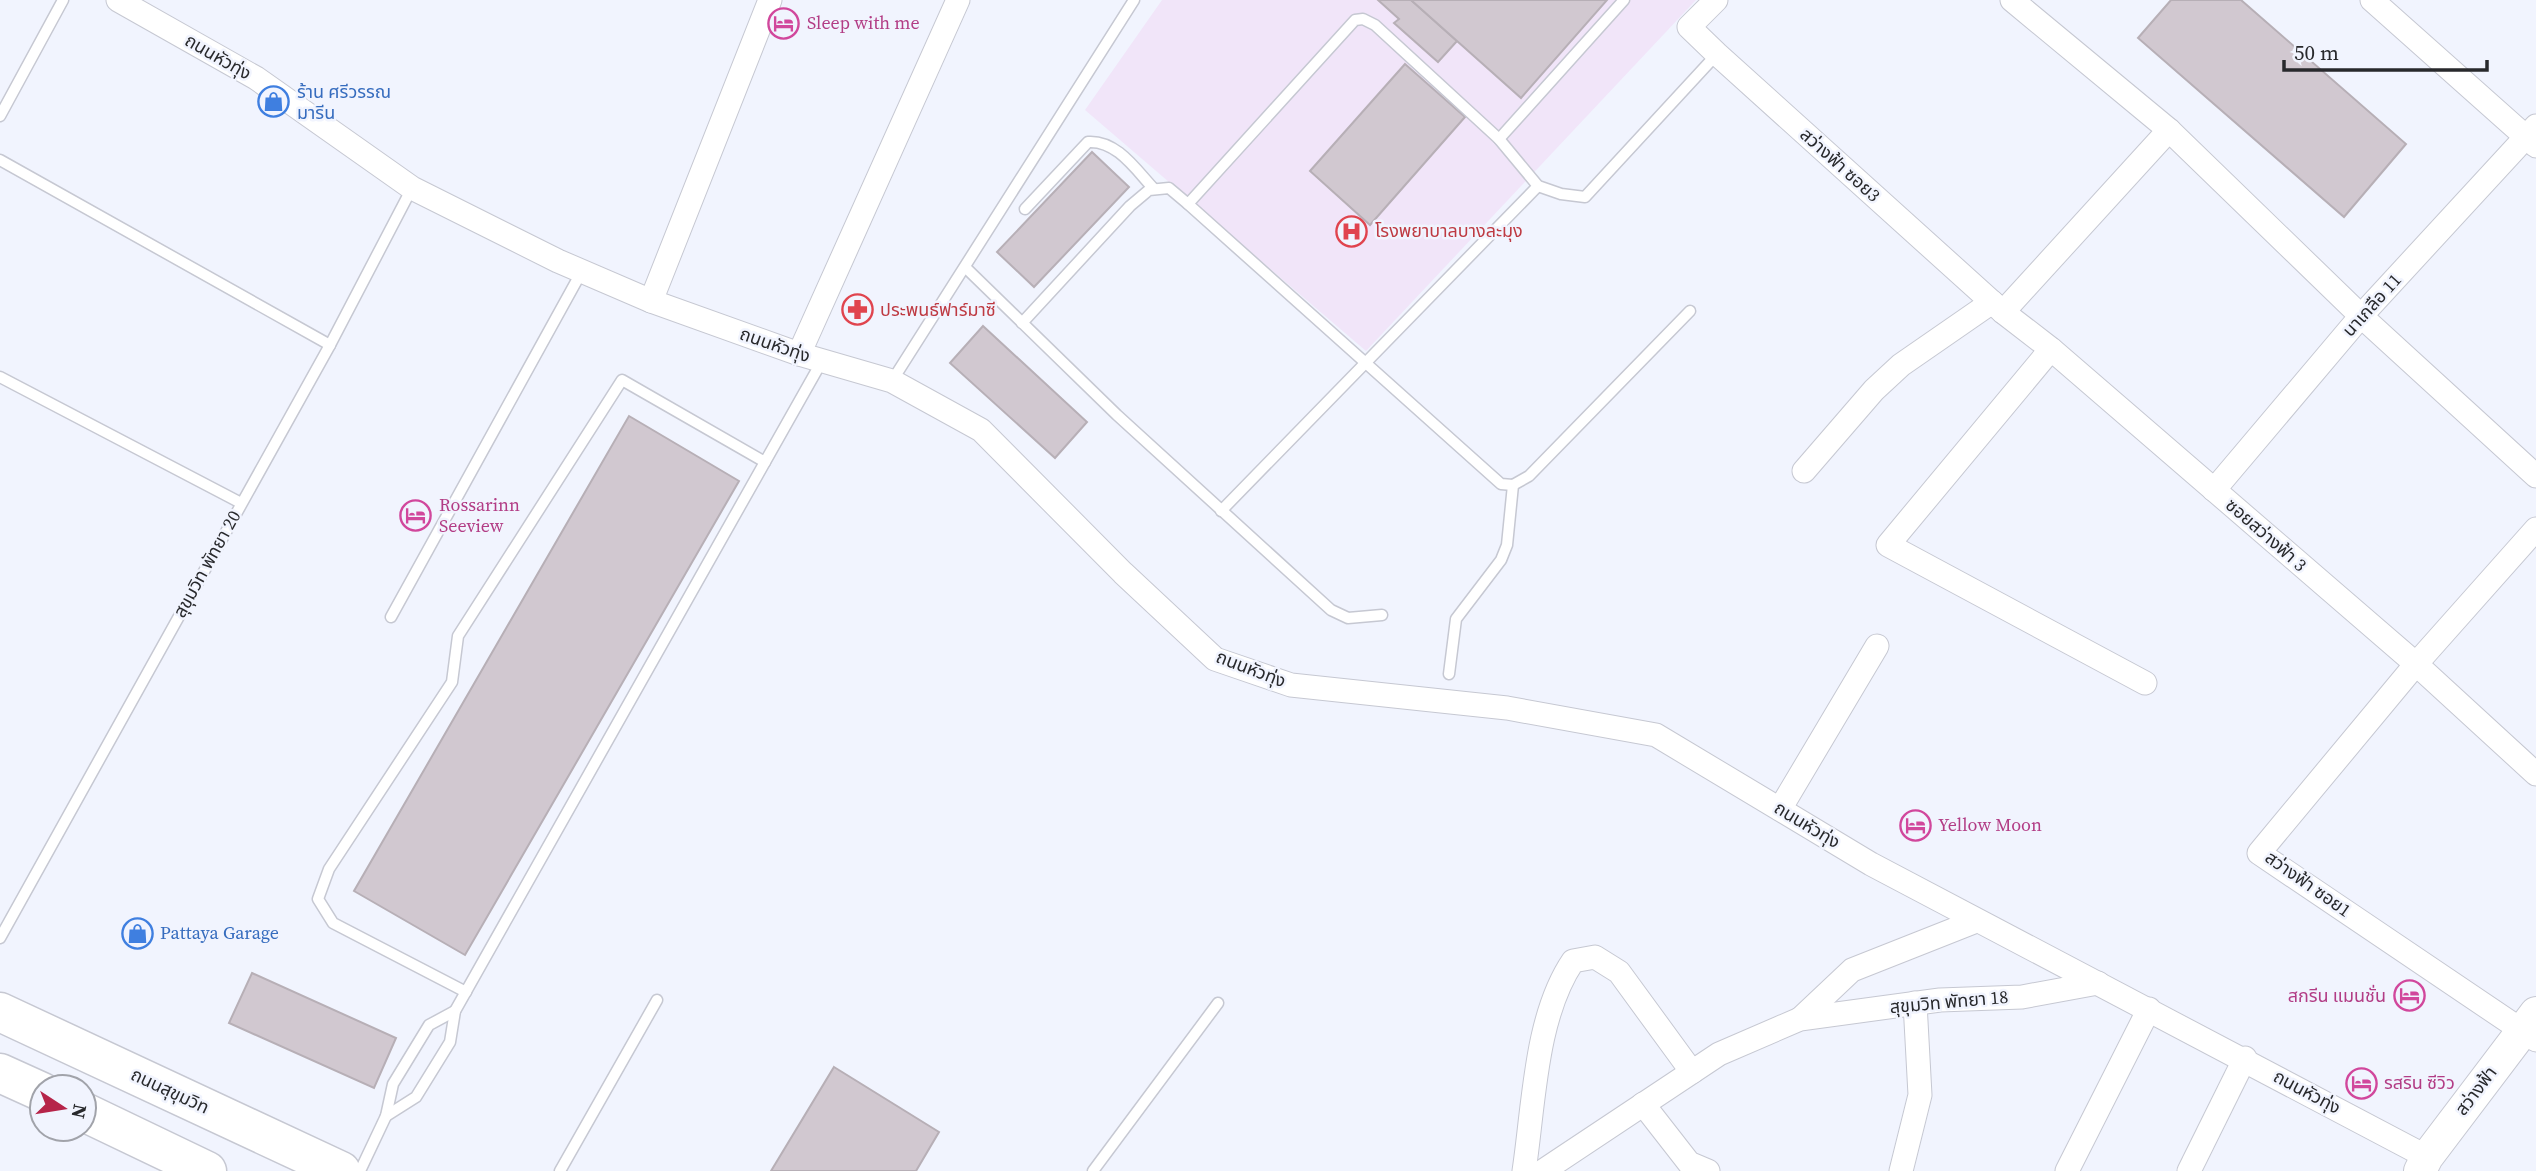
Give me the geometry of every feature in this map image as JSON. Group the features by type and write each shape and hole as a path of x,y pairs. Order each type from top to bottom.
{"highway":[{"name":"ถนนสุขุมวิท","path":"0,1012 341,1171"},
{"path":"0,1073 28,1086"},
{"path":"98,1119 207,1171"}],"street":[{"name":"ถนนหัวทุ่ง","path":"118,0 256,78 412,188 582,271 651,301 799,354 892,381 981,430 1123,573 1215,659 1292,685 1507,708 1656,735 1976,920 2245,1058 2424,1164"},
{"path":"651,301 770,0"},
{"path":"799,354 958,0"},
{"name":"สว่างฟ้า ซอย3","path":"1716,0 1689,27 1998,307"},
{"path":"2012,0 2169,130 2361,316 2536,476"},
{"path":"2372,0 2532,136"},
{"path":"1804,471 1874,390 1901,365 1998,307 2169,130"},
{"name":"นาเกลือ 11","path":"2214,489 2361,316 2532,136"},
{"name":"ซอยสว่างฟ้า 3","path":"1998,307 2051,349 2416,664 2536,774"},
{"path":"2051,349 1888,545 2145,683"},
{"path":"2416,664 2536,529"},
{"path":"1780,809 1877,646"},
{"name":"สว่างฟ้า ซอย1","path":"2416,664 2259,853 2531,1028"},
{"name":"สุขุมวิท พัทยา 18","path":"1800,1020 1852,970 1976,920"},
{"path":"1524,1171 1547,1019 1559,981 1573,961 1595,957 1619,972 1692,1072"},
{"name":"สุขุมวิท พัทยา 18","path":"1543,1171 1718,1054 1800,1020 1915,1003 2022,997 2098,983"},
{"path":"1902,1171 1920,1095 1915,1003"},
{"path":"2067,1171 2149,1009"},
{"name":"สว่างฟ้า","path":"2424,1164 2531,1028"},
{"path":"2189,1171 2245,1058"},
{"path":"1643,1104 1689,1163 1708,1171"}],"lane":[{"path":"0,116 63,0"},
{"path":"892,381 1134,0"},
{"path":"1499,139 1624,0"},
{"path":"1188,204 1355,20 1363,19 1376,25 1499,139 1538,186 1561,194 1585,197 1717,54"},
{"path":"1025,209 1088,142 1105,142 1124,156 1154,189"},
{"path":"0,160 330,345"},
{"path":"1221,511 1538,186"},
{"name":"สุขุมวิท พัทยา 20","path":"0,938 330,345 412,188"},
{"path":"1022,323 1130,206 1154,189 1169,188 1489,476 1501,484 1513,485 1520,483 1545,461 1690,310"},
{"path":"966,268 1221,511 1340,616 1382,615"},
{"path":"391,617 582,271"},
{"path":"386,1116 416,1097 450,1042 455,1011 822,361"},
{"path":"0,377 241,503"},
{"path":"466,992 333,923 318,899 329,869 452,682 458,636 622,380 765,462"},
{"path":"1449,674 1456,619 1500,561 1507,545 1513,485"},
{"path":"560,1171 657,1000"},
{"path":"1093,1171 1218,1003"},
{"path":"359,1171 386,1116 393,1084 429,1025 455,1011"}],"shaded area":[{"name":"โรงพยาบาลบางละมุง","path":"1162,0 1696,0 1366,351 1085,110"}],"building":[{"path":"1378,0 1411,0 1457,41 1438,62 1394,23 1399,19"},
{"path":"1411,0 1607,0 1521,98"},
{"path":"2171,0 2241,0 2406,144 2344,217 2138,38"},
{"path":"1405,64 1465,117 1370,225 1310,171"},
{"path":"1092,152 1129,187 1034,287 997,252"},
{"path":"983,326 1087,422 1055,458 950,363"},
{"path":"629,416 739,481 465,955 354,891"},
{"path":"252,973 396,1038 374,1088 229,1023"},
{"path":"834,1067 939,1132 916,1171 771,1171"}],"place":[{"name":"Sleep with me","path":"784,23"},
{"name":"ร้าน ศรีวรรณ มารีน","path":"274,102"},
{"name":"โรงพยาบาลบางละมุง","path":"1352,231"},
{"name":"ประพนธ์ฟาร์มาซี","path":"857,310"},
{"name":"Rossarinn Seeview","path":"416,515"},
{"name":"Yellow Moon","path":"1915,825"},
{"name":"Pattaya Garage","path":"137,933"},
{"name":"สกรีน แมนชั่น","path":"2409,996"},
{"name":"รสริน ซีวิว","path":"2361,1083"}]}
